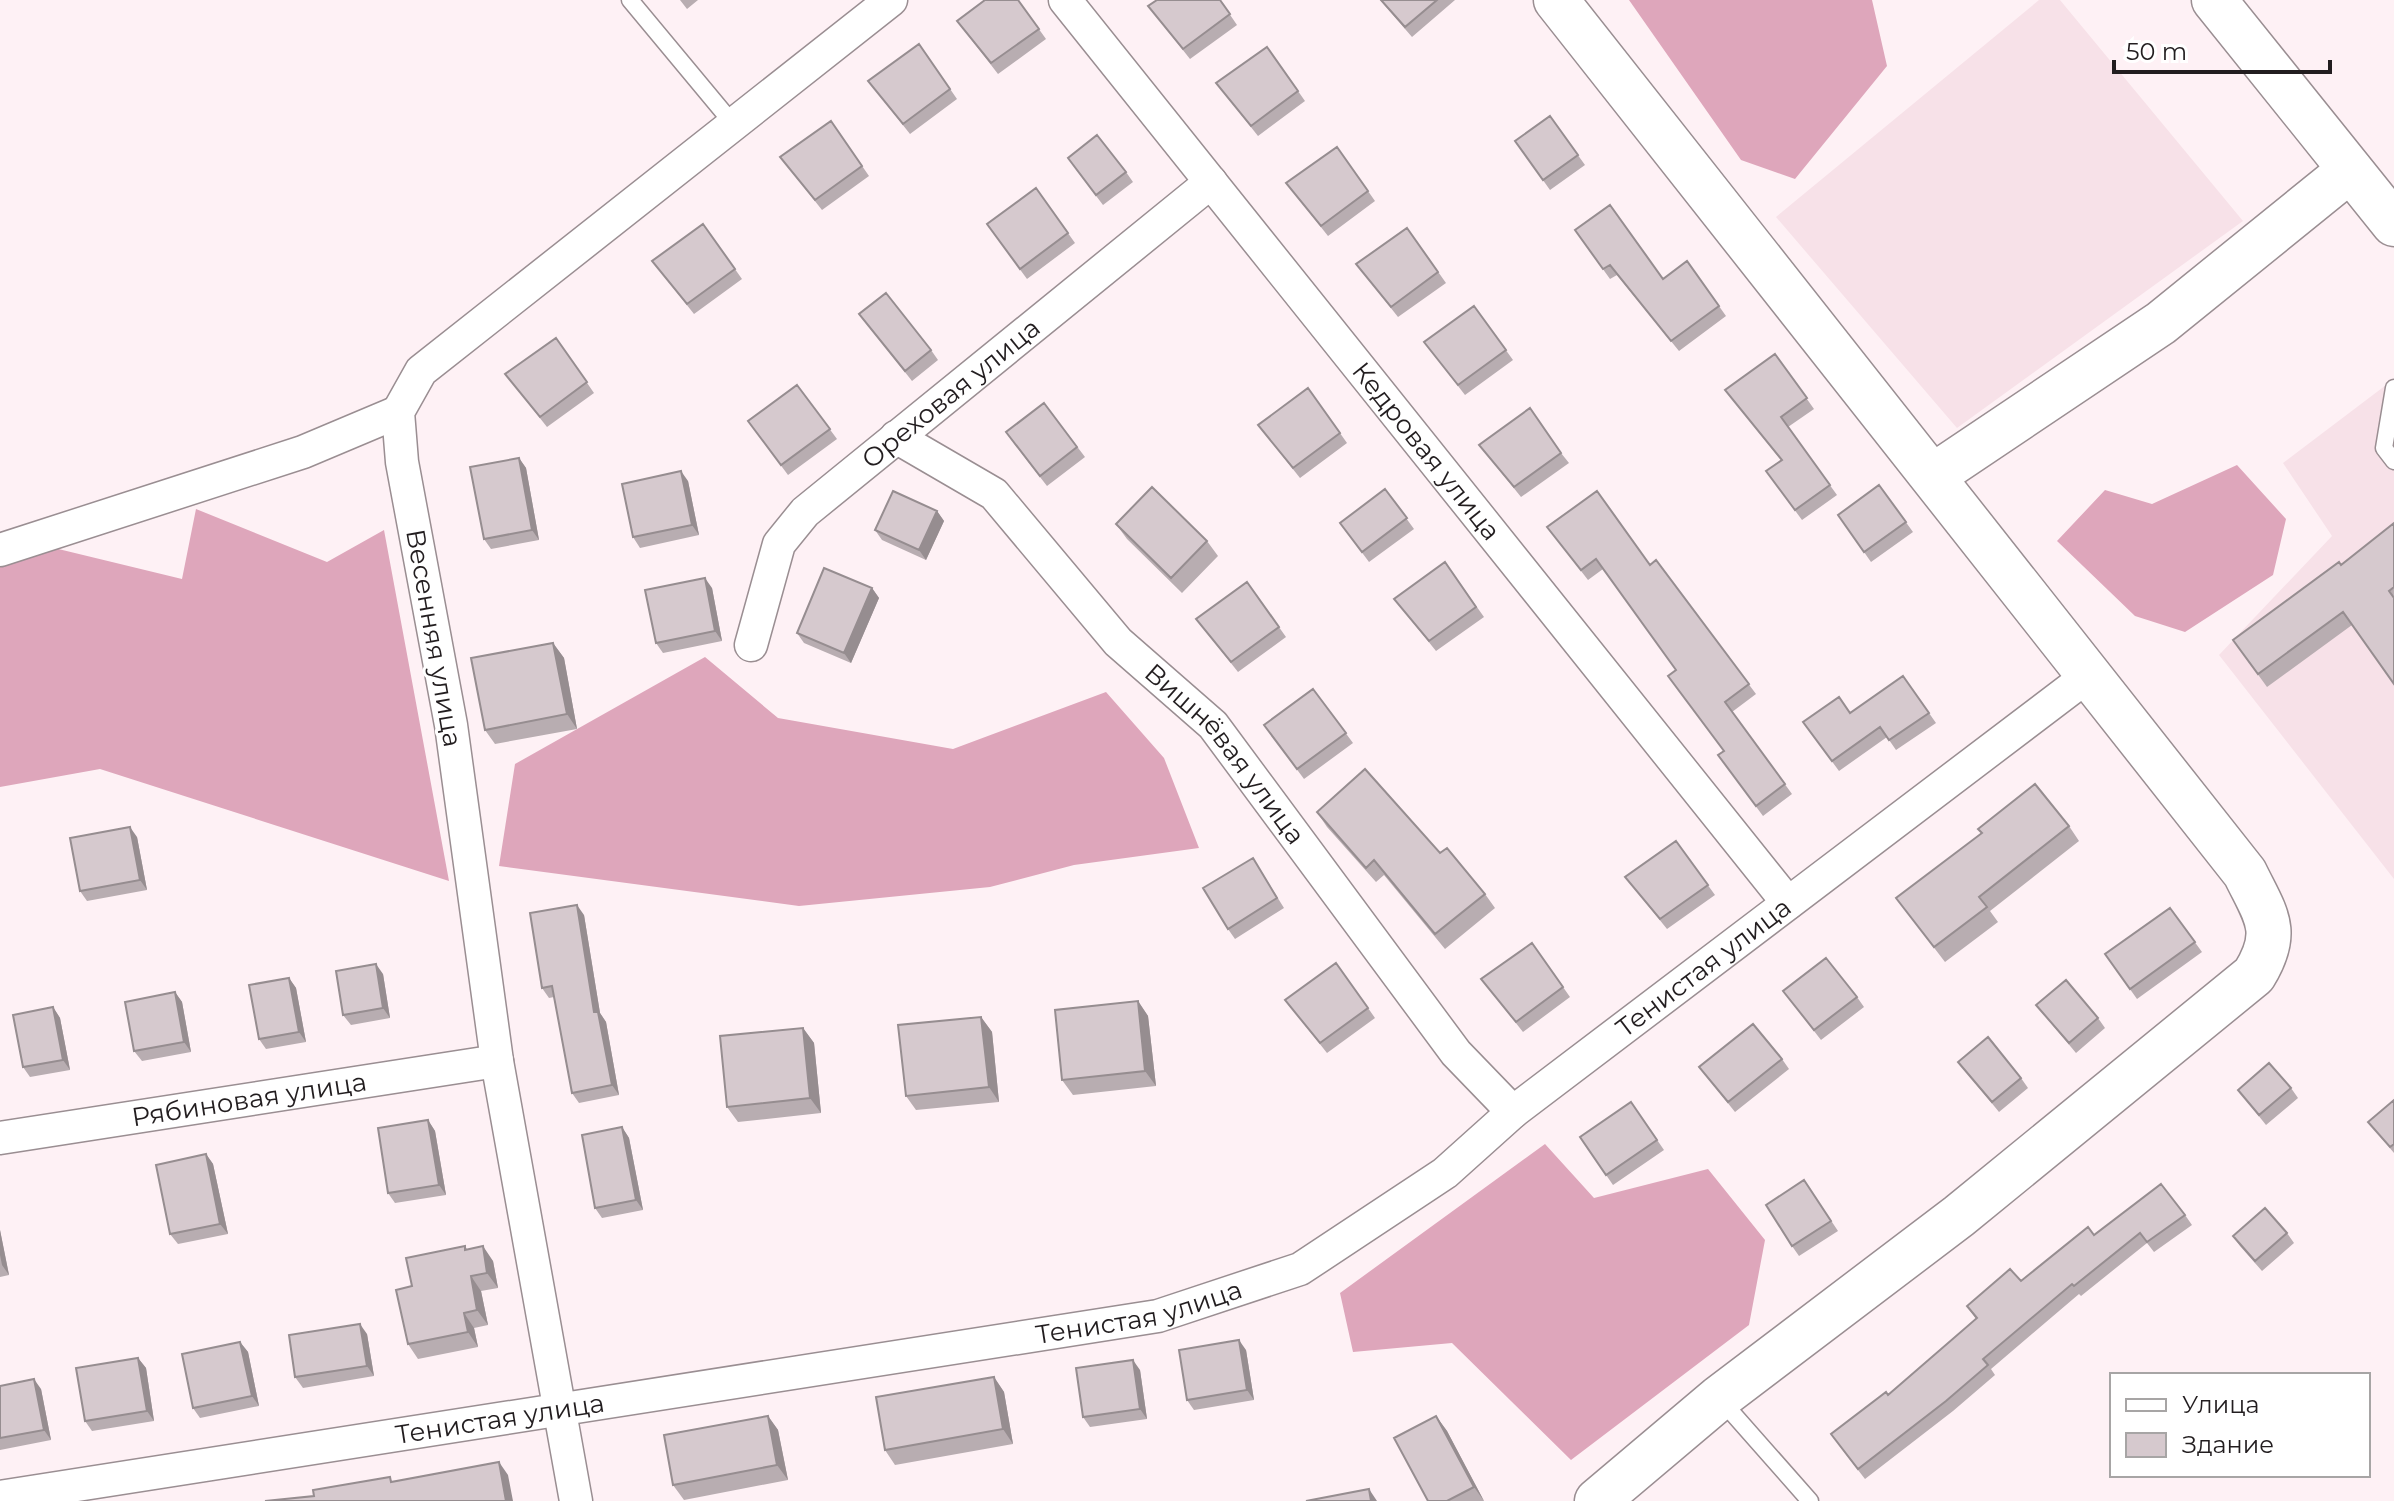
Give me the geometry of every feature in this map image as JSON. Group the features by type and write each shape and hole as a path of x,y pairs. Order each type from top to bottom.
{"main road":[{"path":"1556,0 2245,873 2268,921 2268,951 2254,975 1984,1196 1719,1398 1635,1486 1597,1501"},
{"path":"2214,0 2394,224"},
{"path":"1933,476 2161,323 2350,170"}],"street":[{"path":"0,550 303,452 398,412 421,371 891,0"},
{"name":"Кедровая улица","path":"1065,0 1788,903"},
{"name":"Ореховая улица","path":"751,645 779,544 805,512 1211,182"},
{"name":"Весенняя улица","path":"398,412 402,462 451,725 497,1061 576,1501"},
{"name":"Вишнёвая улица","path":"896,437 994,494 1118,642 1213,725 1456,1053 1513,1112"},
{"name":"Тенистая улица","path":"0,1497 559,1407 1158,1316 1300,1269 1445,1173 1513,1112 2089,675"},
{"name":"Рябиновая улица","path":"0,1138 497,1061"}],"lane":[{"path":"630,0 734,125"},
{"path":"2394,388 2384,448 2394,461"},
{"path":"1719,1398 1810,1501"}],"shaded area":[{"path":"1629,0 1872,0 1887,66 1795,179 1741,160"},
{"path":"2039,0 2060,0 2243,221 1957,428 1776,217"},
{"path":"2394,379 2394,879 2219,655 2332,536 2283,463"},
{"path":"2237,465 2286,519 2273,575 2185,632 2135,616 2057,541 2105,490 2152,504"},
{"path":"196,509 327,562 384,530 449,881 100,769 0,787 0,563 46,546 182,579"},
{"path":"705,657 778,718 953,749 1106,692 1164,758 1199,848 1074,865 990,887 799,906 499,866 515,764"},
{"path":"1545,1144 1594,1198 1708,1169 1765,1240 1749,1325 1571,1460 1452,1343 1353,1352 1340,1293"}],"building":[{"path":"985,0 1018,0 1039,29 991,63 957,21"},
{"path":"1157,0 1220,0 1230,14 1183,49 1148,6"},
{"path":"1381,0 1437,0 1405,27"},
{"path":"919,44 950,89 903,124 868,81"},
{"path":"1267,47 1298,91 1251,126 1216,83"},
{"path":"1550,116 1578,155 1543,180 1515,141"},
{"path":"831,121 862,166 815,200 780,157"},
{"path":"1097,135 1126,172 1096,195 1068,158"},
{"path":"1337,147 1368,191 1321,226 1286,183"},
{"path":"1036,188 1068,233 1020,269 987,224"},
{"path":"1610,205 1663,279 1687,261 1719,306 1671,341 1610,265 1603,269 1575,230"},
{"path":"703,224 735,269 687,304 652,261"},
{"path":"1407,228 1438,272 1391,307 1356,264"},
{"path":"886,293 931,350 905,371 859,314"},
{"path":"1474,306 1506,350 1458,385 1424,342"},
{"path":"556,338 587,382 540,417 505,374"},
{"path":"1775,354 1807,398 1781,417 1830,485 1795,510 1766,471 1782,460 1725,390"},
{"path":"797,385 830,429 781,465 748,421"},
{"path":"1308,388 1340,433 1293,468 1258,425"},
{"path":"1044,403 1077,447 1040,476 1006,432"},
{"path":"1530,408 1561,453 1514,487 1479,445"},
{"path":"519,458 532,530 484,539 470,467"},
{"path":"681,471 692,525 633,537 622,484"},
{"path":"1879,485 1906,522 1864,552 1838,515"},
{"path":"1152,487 1207,541 1171,578 1116,524"},
{"path":"1385,489 1407,518 1362,552 1340,523"},
{"path":"893,491 937,511 919,550 875,530"},
{"path":"1597,491 1650,565 1656,560 1749,684 1725,702 1785,784 1756,806 1718,755 1724,751 1668,676 1676,670 1596,559 1581,570 1547,527"},
{"path":"2394,523 2394,587 2389,591 2394,598 2394,684 2343,612 2258,674 2233,640 2339,562 2341,565"},
{"path":"1445,562 1476,607 1429,641 1394,599"},
{"path":"824,568 872,588 844,653 797,633"},
{"path":"705,578 715,631 656,643 645,590"},
{"path":"1247,582 1279,627 1231,662 1196,619"},
{"path":"553,643 567,714 485,730 471,658"},
{"path":"1903,676 1929,713 1889,740 1880,727 1832,761 1803,722 1839,697 1850,713"},
{"path":"1313,689 1346,733 1297,769 1264,725"},
{"path":"1365,769 1440,853 1447,848 1485,894 1435,934 1374,860 1366,868 1317,812"},
{"path":"2035,784 2069,826 1979,897 1987,907 1934,947 1896,898 1982,833 1978,829"},
{"path":"130,827 140,880 80,891 70,838"},
{"path":"1676,841 1708,885 1660,919 1625,877"},
{"path":"1253,858 1277,898 1228,929 1203,888"},
{"path":"577,905 594,1012 598,1012 612,1085 572,1093 552,986 542,988 530,913"},
{"path":"2170,908 2195,942 2130,989 2105,954"},
{"path":"1532,943 1563,987 1516,1022 1481,979"},
{"path":"1826,958 1857,997 1814,1030 1783,991"},
{"path":"1336,963 1368,1008 1320,1043 1285,1000"},
{"path":"376,964 383,1008 343,1015 336,971"},
{"path":"289,978 299,1032 259,1039 249,985"},
{"path":"2066,980 2098,1018 2069,1043 2036,1005"},
{"path":"175,992 184,1042 134,1051 125,1002"},
{"path":"1138,1001 1145,1071 1062,1080 1055,1010"},
{"path":"53,1007 63,1060 23,1067 13,1015"},
{"path":"981,1017 989,1087 906,1096 898,1025"},
{"path":"1753,1024 1782,1059 1728,1102 1699,1067"},
{"path":"803,1028 810,1098 727,1107 720,1036"},
{"path":"1988,1037 2021,1078 1992,1102 1958,1062"},
{"path":"2269,1063 2291,1088 2259,1115 2238,1090"},
{"path":"2394,1100 2394,1144 2390,1147 2368,1122"},
{"path":"1631,1102 1657,1140 1606,1175 1580,1137"},
{"path":"428,1120 439,1185 388,1193 378,1128"},
{"path":"622,1127 636,1200 595,1208 582,1135"},
{"path":"206,1154 220,1224 170,1234 156,1165"},
{"path":"1804,1180 1831,1221 1792,1246 1766,1205"},
{"path":"2161,1184 2185,1215 2147,1242 2140,1233 2074,1286 2072,1284 1983,1359 1988,1365 1858,1469 1831,1434 1886,1392 1888,1395 1977,1318 1967,1306 2010,1269 2021,1281 2088,1227 2094,1235"},
{"path":"2265,1208 2287,1233 2255,1261 2233,1236"},
{"path":"465,1246 465,1250 483,1246 487,1273 471,1276 477,1310 464,1313 468,1332 408,1344 396,1290 412,1286 406,1258"},
{"path":"360,1324 367,1366 295,1377 289,1335"},
{"path":"1239,1340 1247,1390 1187,1400 1179,1350"},
{"path":"240,1342 252,1396 193,1408 182,1354"},
{"path":"138,1358 147,1411 85,1421 76,1368"},
{"path":"1133,1360 1140,1409 1083,1417 1076,1368"},
{"path":"994,1377 1003,1429 885,1450 876,1397"},
{"path":"34,1379 44,1430 0,1438 0,1386"},
{"path":"768,1416 777,1465 673,1485 664,1435"},
{"path":"1436,1416 1474,1487 1447,1501 1428,1501 1394,1438"},
{"path":"499,1462 506,1501 265,1501 314,1496 313,1490 390,1477 391,1482"},
{"path":"1369,1489 1371,1501 1306,1501"}]}
